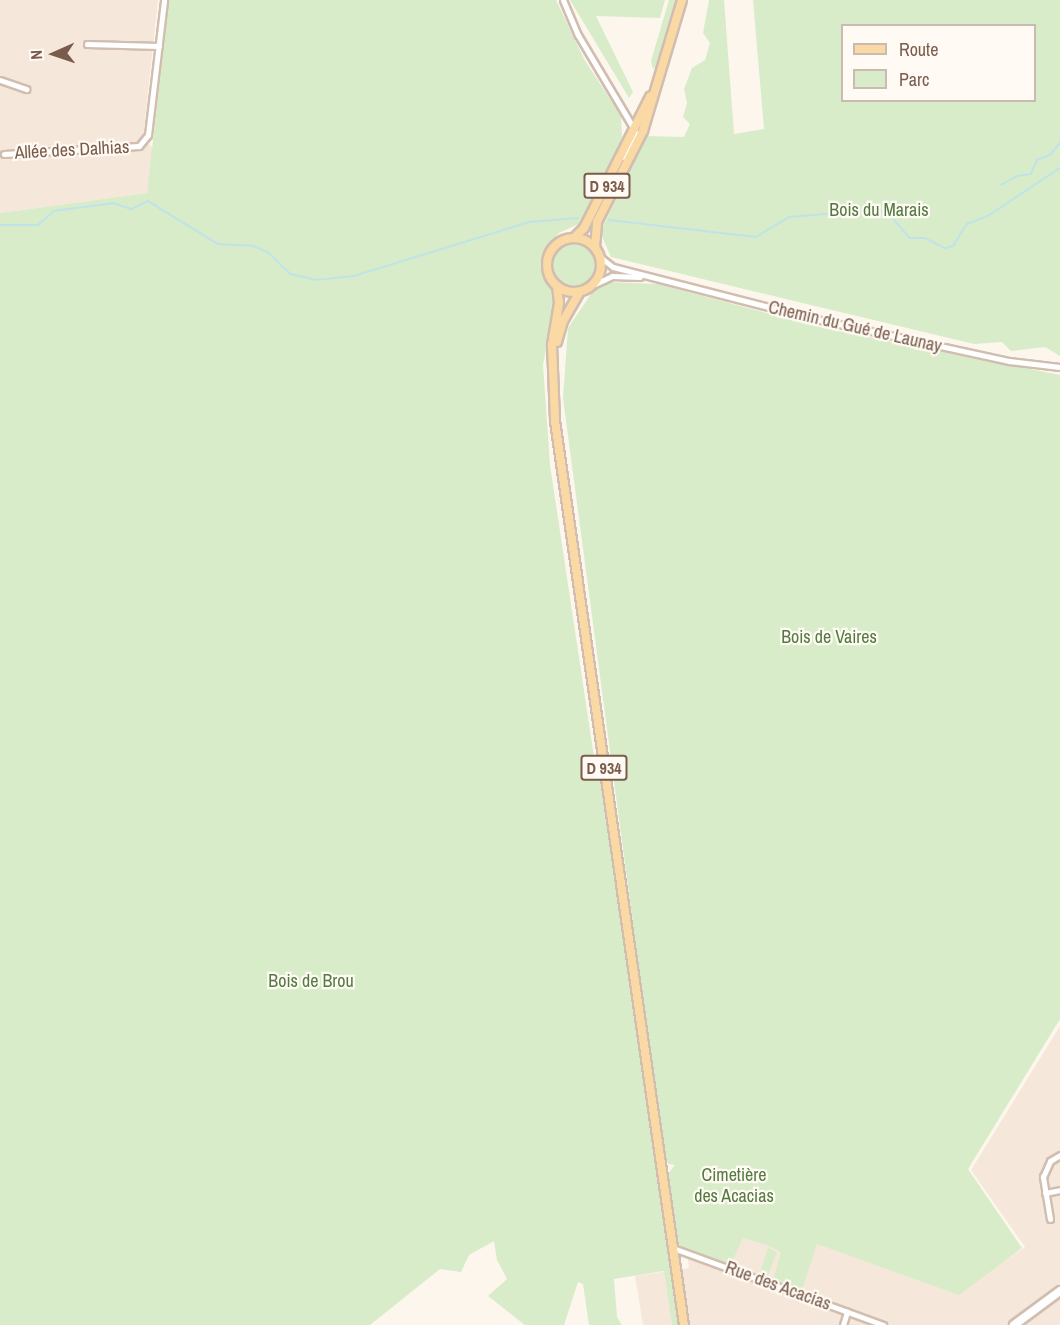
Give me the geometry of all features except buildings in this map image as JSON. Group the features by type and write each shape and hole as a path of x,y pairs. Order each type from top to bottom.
{"main road":[{"name":"D 934","path":"595,247 597,222 643,131 682,0"},
{"name":"D 934","path":"574,238 584,228 658,81"},
{"path":"574,238 595,247 602,266 595,284 580,292 557,286 550,278 548,259 558,244 574,238"},
{"name":"D 934","path":"557,286 552,369 556,433 684,1325"},
{"name":"D 934","path":"552,369 563,321 580,292"},
{"path":"1014,1325 1060,1291"}],"street":[{"path":"87,44 159,46 164,0"},
{"path":"563,0 578,36 636,135 620,175"},
{"name":"Allée des Dalhias","path":"4,154 139,146 148,135 159,46"},
{"path":"0,80 26,89"},
{"name":"Chemin du Gué de Launay","path":"600,257 613,267 851,328 1009,361 1060,368"},
{"name":"Chemin du Gué de Launay","path":"595,284 612,276 651,277"},
{"path":"1050,1219 1044,1171 1060,1155"},
{"path":"1045,1193 1060,1190"},
{"name":"Rue des Acacias","path":"673,1248 884,1325"},
{"path":"843,1325 848,1312"}],"shaded area":[{"path":"0,0 158,0 143,139 153,148 147,193 0,213"},
{"path":"1060,1026 1060,1325 643,1325 635,1276 689,1268 682,1215 817,1243 958,1293 1025,1247 971,1170"}],"green space":[{"name":"Bois de Brou","path":"169,0 556,0 584,59 621,116 622,137 585,221 559,233 544,251 543,265 556,298 543,365 550,465 594,757 602,785 678,1325 672,1325 664,1271 614,1279 617,1317 622,1325 589,1325 583,1284 578,1282 564,1325 525,1325 488,1296 507,1279 497,1260 494,1241 469,1255 461,1272 440,1269 370,1325 0,1325 0,213 147,193"},
{"path":"570,0 665,0 660,18 596,16 633,92 629,98"},
{"path":"669,0 679,0 659,65 653,69 651,61"},
{"name":"Bois du Marais","path":"709,0 724,0 734,134 764,129 753,0 1060,0 1060,356 1045,347 1011,351 1002,342 974,344 611,257 600,232 647,136 684,137 690,124 683,117 687,103 684,89 692,68 705,60 710,43 703,33"},
{"path":"575,242 591,249 598,265 591,281 575,288 559,281 552,265 559,249"},
{"name":"Bois de Vaires","path":"610,282 658,284 823,328 1060,375 1060,1019 968,1169 1022,1248 959,1295 817,1244 802,1290 773,1280 781,1252 767,1245 743,1238 730,1266 683,1248 677,1242 667,1175 675,1165 668,1164 662,1142 563,398 568,328 593,291"},
{"path":"768,1248 777,1252 767,1278 759,1275"}],"waterway":[{"path":"1001,185 1017,176 1031,174 1037,160 1050,155 1060,143"},
{"path":"609,220 756,237 789,217 874,210 888,212 910,238 925,238 945,248 953,246 967,224 988,216 1060,168"},
{"path":"0,225 38,225 54,211 113,203 132,209 148,201 218,244 253,246 268,252 291,274 316,280 354,276 530,222 578,218"}],"park label":[{"name":"Cimetière des Acacias","path":"734,1186"}]}
